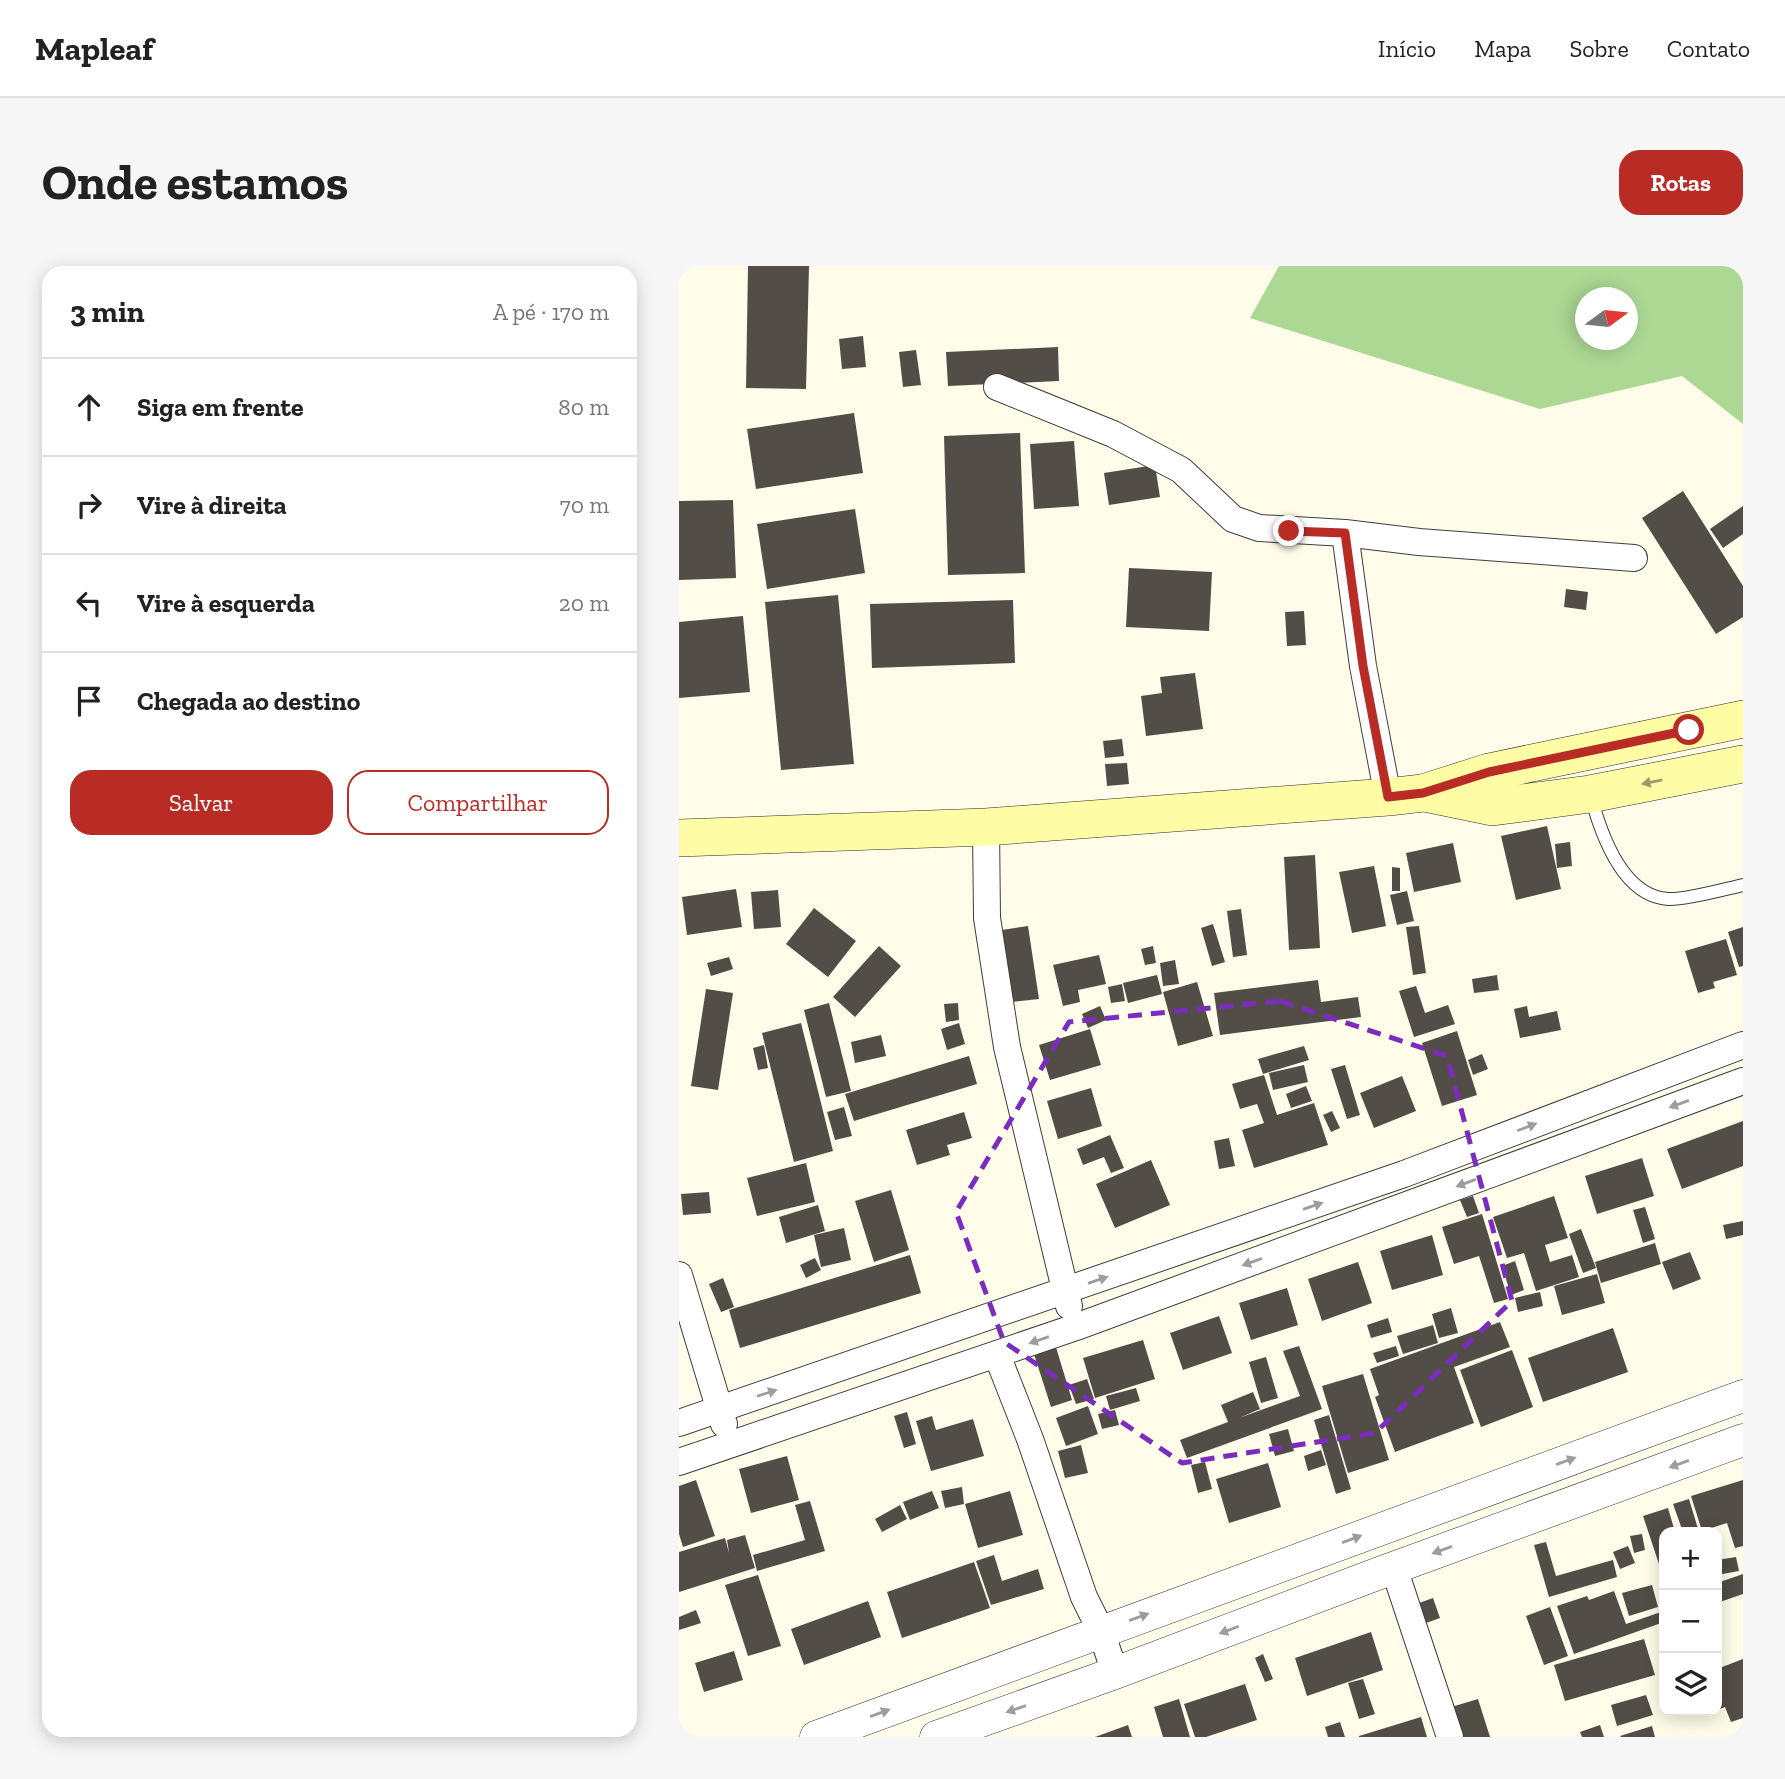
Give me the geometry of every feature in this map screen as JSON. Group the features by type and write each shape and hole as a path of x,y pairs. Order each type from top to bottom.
{"main road":[{"path":"679,838 986,827 1405,795 1489,772 1743,719"},
{"path":"1689,730 1699,773"},
{"path":"1405,795 1492,807 1590,794 1743,764"}],"street":[{"path":"997,387 1114,434 1181,470 1233,519 1259,528 1634,558"},
{"path":"1345,533 1363,666 1405,795"},
{"path":"986,827 987,918 1007,1047 1064,1292 1076,1327"},
{"path":"679,1423 1404,1174 1743,1045"},
{"path":"679,1462 1076,1327 1743,1081"},
{"path":"679,1275 720,1408 728,1444"},
{"path":"997,1355 1030,1439 1084,1597 1101,1631 1115,1674"},
{"path":"852,1365 867,1398"},
{"path":"815,1737 1733,1399 1742,1441 1394,1568 968,1732 936,1737"},
{"path":"1478,1493 1488,1534"},
{"path":"1394,1568 1450,1737"}],"lane":[{"path":"1590,794 1603,838 1625,873 1648,894 1669,899 1743,886"}],"highlighted area":[{"path":"1280,1001 1447,1056 1512,1301 1375,1433 1182,1463 1004,1342 956,1212 1069,1022"}],"green space":[{"path":"1279,266 1743,266 1743,424 1682,376 1540,409 1250,318"}],"building":[{"path":"748,266 809,266 806,389 746,388"},
{"path":"863,336 866,367 842,369 839,339"},
{"path":"1058,347 1059,381 948,386 946,352"},
{"path":"916,350 921,385 903,387 899,352"},
{"path":"854,413 863,473 756,489 747,429"},
{"path":"1020,433 1025,573 948,575 944,436"},
{"path":"1074,441 1079,506 1034,509 1030,444"},
{"path":"1155,465 1160,497 1109,505 1104,473"},
{"path":"1683,491 1743,586 1743,617 1716,634 1642,518"},
{"path":"733,500 736,578 679,580 679,501"},
{"path":"1743,506 1743,534 1723,548 1710,529"},
{"path":"855,509 865,573 767,589 757,524"},
{"path":"1129,568 1212,572 1209,631 1126,627"},
{"path":"1566,589 1588,592 1586,610 1564,607"},
{"path":"838,595 854,764 781,770 765,602"},
{"path":"1013,600 1015,663 872,668 870,604"},
{"path":"1304,611 1306,645 1287,646 1285,612"},
{"path":"743,616 750,692 679,698 679,622"},
{"path":"1195,673 1203,729 1146,736 1141,696 1162,693 1160,677"},
{"path":"1122,739 1124,756 1105,758 1103,741"},
{"path":"1127,763 1129,784 1107,786 1105,764"},
{"path":"1547,826 1561,889 1516,900 1501,836"},
{"path":"1570,842 1572,866 1557,868 1555,844"},
{"path":"1453,843 1461,882 1414,892 1406,853"},
{"path":"1315,855 1320,948 1289,950 1284,857"},
{"path":"1374,866 1386,926 1352,933 1339,872"},
{"path":"1392,867 1400,868 1400,891 1392,891"},
{"path":"736,889 742,927 687,935 682,897"},
{"path":"778,890 781,927 754,929 751,892"},
{"path":"1407,891 1414,921 1397,925 1390,895"},
{"path":"814,908 856,941 828,977 786,944"},
{"path":"1241,909 1247,955 1233,957 1227,911"},
{"path":"1213,924 1225,962 1212,966 1201,928"},
{"path":"1028,926 1039,999 1012,1002 1002,930"},
{"path":"1419,926 1426,973 1413,975 1406,927"},
{"path":"1743,927 1743,966 1739,967 1728,932"},
{"path":"1726,939 1737,975 1713,982 1715,988 1698,993 1685,951"},
{"path":"879,946 901,966 855,1017 833,997"},
{"path":"1153,946 1156,963 1145,965 1141,949"},
{"path":"1099,955 1106,984 1078,990 1080,1002 1063,1006 1053,965"},
{"path":"729,957 733,969 711,976 707,963"},
{"path":"1175,960 1179,984 1163,986 1160,963"},
{"path":"1157,975 1162,994 1128,1003 1123,983"},
{"path":"1497,975 1499,990 1474,993 1472,979"},
{"path":"1318,980 1321,1002 1358,997 1361,1017 1220,1035 1214,993"},
{"path":"1197,982 1213,1036 1178,1046 1163,992"},
{"path":"1122,984 1125,1001 1111,1003 1108,987"},
{"path":"1416,986 1425,1013 1448,1005 1455,1024 1414,1037 1399,991"},
{"path":"706,989 733,993 718,1090 691,1086"},
{"path":"829,1003 851,1091 826,1097 804,1010"},
{"path":"958,1003 959,1020 946,1022 944,1004"},
{"path":"1100,1006 1106,1020 1088,1028 1082,1014"},
{"path":"1527,1006 1529,1017 1557,1011 1561,1030 1520,1038 1514,1009"},
{"path":"801,1023 833,1151 794,1162 762,1033"},
{"path":"959,1023 965,1044 947,1050 941,1029"},
{"path":"1090,1029 1101,1065 1050,1080 1039,1045"},
{"path":"1457,1031 1477,1095 1442,1106 1422,1043"},
{"path":"881,1035 886,1056 855,1063 851,1042"},
{"path":"764,1045 768,1068 758,1070 753,1048"},
{"path":"1304,1046 1309,1060 1263,1074 1258,1059"},
{"path":"1482,1054 1488,1069 1473,1075 1468,1060"},
{"path":"969,1056 977,1084 854,1121 845,1094"},
{"path":"1304,1065 1308,1082 1273,1090 1269,1073"},
{"path":"1345,1065 1360,1115 1347,1119 1331,1069"},
{"path":"1264,1075 1277,1115 1314,1103 1328,1145 1254,1168 1242,1130 1264,1123 1257,1104 1240,1109 1232,1084"},
{"path":"1402,1076 1416,1111 1374,1128 1360,1093"},
{"path":"1306,1086 1312,1101 1291,1108 1286,1094"},
{"path":"1091,1088 1102,1126 1058,1139 1047,1101"},
{"path":"844,1107 852,1136 835,1140 827,1112"},
{"path":"1332,1111 1340,1128 1331,1132 1323,1115"},
{"path":"964,1112 972,1138 947,1145 950,1155 917,1165 906,1130"},
{"path":"1743,1121 1743,1166 1682,1189 1667,1149"},
{"path":"1110,1135 1124,1168 1111,1173 1104,1157 1083,1165 1077,1149"},
{"path":"1229,1138 1235,1166 1219,1169 1214,1141"},
{"path":"1642,1158 1654,1196 1597,1214 1585,1176"},
{"path":"1151,1160 1170,1205 1115,1228 1096,1184"},
{"path":"806,1163 815,1202 757,1216 747,1178"},
{"path":"891,1190 909,1250 874,1262 855,1201"},
{"path":"709,1192 711,1213 683,1215 681,1194"},
{"path":"1473,1196 1479,1213 1467,1217 1460,1200"},
{"path":"1554,1196 1568,1238 1545,1245 1550,1262 1572,1255 1579,1277 1536,1291 1524,1253 1507,1258 1493,1217"},
{"path":"818,1205 825,1231 786,1243 779,1217"},
{"path":"1645,1207 1655,1239 1643,1243 1633,1210"},
{"path":"1482,1214 1508,1299 1494,1303 1479,1256 1454,1264 1442,1227"},
{"path":"1743,1221 1743,1235 1726,1239 1723,1225"},
{"path":"844,1228 851,1260 821,1267 814,1235"},
{"path":"1581,1229 1596,1268 1583,1273 1569,1234"},
{"path":"1432,1235 1443,1275 1392,1290 1380,1251"},
{"path":"1655,1243 1661,1264 1601,1283 1595,1262"},
{"path":"1690,1252 1701,1279 1673,1290 1662,1262"},
{"path":"910,1255 921,1293 740,1348 729,1310"},
{"path":"815,1258 821,1270 806,1278 800,1265"},
{"path":"1515,1261 1524,1290 1511,1295 1502,1266"},
{"path":"1358,1262 1372,1303 1322,1321 1308,1279"},
{"path":"1597,1274 1605,1303 1562,1315 1554,1286"},
{"path":"723,1278 734,1307 721,1312 709,1284"},
{"path":"1287,1288 1298,1325 1251,1340 1239,1303"},
{"path":"1540,1292 1543,1306 1518,1312 1515,1298"},
{"path":"1451,1308 1458,1333 1439,1338 1432,1314"},
{"path":"1219,1316 1232,1353 1183,1370 1170,1333"},
{"path":"1388,1318 1392,1332 1371,1338 1367,1325"},
{"path":"1500,1322 1510,1347 1454,1367 1474,1423 1395,1452 1375,1397 1379,1395 1370,1369"},
{"path":"1433,1325 1438,1343 1403,1354 1397,1336"},
{"path":"1613,1328 1628,1372 1543,1402 1528,1358"},
{"path":"1143,1340 1155,1379 1095,1398 1083,1358"},
{"path":"1055,1344 1072,1400 1051,1407 1033,1351"},
{"path":"1299,1346 1322,1409 1187,1458 1180,1440 1228,1422 1221,1405 1253,1392 1260,1409 1239,1418 1300,1396 1283,1351"},
{"path":"1396,1346 1399,1356 1377,1363 1373,1353"},
{"path":"1512,1350 1533,1407 1481,1427 1460,1370"},
{"path":"1266,1357 1278,1398 1261,1403 1249,1362"},
{"path":"1363,1374 1389,1460 1348,1473 1322,1386"},
{"path":"1087,1379 1094,1399 1076,1404 1069,1385"},
{"path":"1136,1388 1140,1401 1110,1410 1106,1396"},
{"path":"1088,1406 1098,1434 1066,1446 1056,1418"},
{"path":"1115,1410 1119,1425 1102,1429 1098,1414"},
{"path":"907,1412 916,1444 904,1448 894,1416"},
{"path":"1329,1415 1351,1489 1336,1494 1314,1420"},
{"path":"932,1416 936,1430 973,1419 984,1456 931,1471 916,1421"},
{"path":"1288,1429 1294,1451 1275,1456 1269,1434"},
{"path":"1081,1445 1088,1473 1065,1478 1058,1451"},
{"path":"1321,1450 1326,1465 1308,1471 1304,1456"},
{"path":"787,1456 799,1500 751,1513 739,1469"},
{"path":"1205,1462 1212,1489 1198,1493 1191,1465"},
{"path":"1268,1463 1281,1507 1229,1523 1216,1479"},
{"path":"696,1480 715,1536 683,1547 679,1534 679,1486"},
{"path":"1743,1480 1743,1546 1735,1548 1727,1523 1701,1527 1691,1496"},
{"path":"962,1487 964,1504 945,1508 941,1491"},
{"path":"932,1491 939,1508 910,1520 903,1502"},
{"path":"1010,1491 1023,1535 978,1548 965,1504"},
{"path":"1689,1499 1697,1527 1681,1527 1673,1504"},
{"path":"810,1501 825,1551 757,1571 753,1555 805,1540 795,1505"},
{"path":"900,1505 907,1519 882,1532 875,1519"},
{"path":"1668,1508 1674,1527 1659,1527 1659,1564 1643,1516"},
{"path":"1642,1534 1645,1550 1634,1553 1630,1536"},
{"path":"745,1535 755,1568 679,1592 679,1552 725,1538 729,1553 727,1540"},
{"path":"1546,1542 1556,1576 1613,1560 1617,1577 1549,1597 1534,1545"},
{"path":"1628,1546 1635,1563 1620,1569 1613,1552"},
{"path":"994,1555 1002,1581 1038,1569 1044,1589 991,1605 976,1561"},
{"path":"1736,1557 1739,1571 1722,1574 1722,1559"},
{"path":"974,1562 990,1608 902,1638 887,1592"},
{"path":"1743,1574 1743,1594 1722,1601 1722,1581"},
{"path":"758,1575 781,1646 748,1656 725,1585"},
{"path":"1652,1585 1658,1607 1629,1616 1622,1593"},
{"path":"1614,1591 1626,1624 1659,1613 1659,1624 1574,1654 1557,1606 1587,1596 1589,1600"},
{"path":"1433,1598 1440,1618 1426,1623 1419,1603"},
{"path":"868,1601 881,1637 804,1665 791,1629"},
{"path":"1550,1607 1568,1656 1544,1665 1526,1616"},
{"path":"696,1610 701,1623 679,1630 679,1617"},
{"path":"1371,1632 1383,1670 1307,1696 1295,1658"},
{"path":"1644,1639 1655,1675 1565,1701 1554,1665"},
{"path":"734,1651 743,1680 704,1692 695,1663"},
{"path":"1263,1654 1273,1679 1265,1682 1255,1658"},
{"path":"1743,1659 1743,1718 1731,1722 1725,1707 1722,1708 1722,1667"},
{"path":"1363,1679 1375,1714 1359,1719 1348,1683"},
{"path":"1245,1684 1257,1720 1206,1737 1195,1737 1184,1704"},
{"path":"1646,1695 1653,1715 1617,1726 1611,1705"},
{"path":"1179,1699 1190,1737 1163,1737 1154,1707"},
{"path":"1478,1699 1490,1737 1457,1737 1448,1708"},
{"path":"1421,1717 1427,1737 1359,1737 1359,1736"},
{"path":"1340,1722 1345,1737 1328,1737 1325,1727"},
{"path":"1128,1725 1132,1737 1095,1737"},
{"path":"1600,1725 1604,1737 1582,1737 1580,1732"},
{"path":"1652,1726 1655,1737 1620,1736"}],"route":[{"path":"1289,531 1345,533 1363,666 1388,797 1423,793 1489,772 1689,730"}]}
